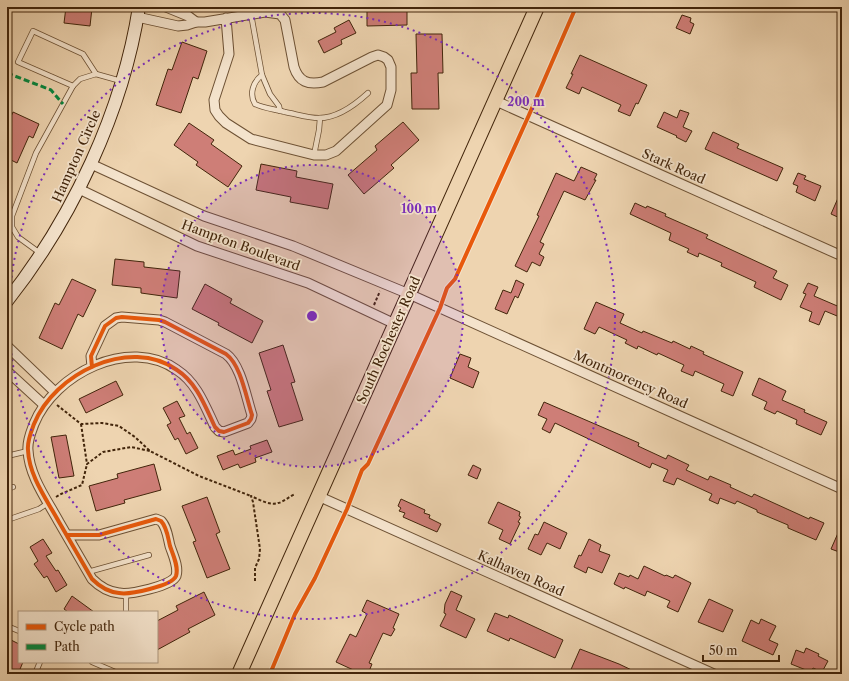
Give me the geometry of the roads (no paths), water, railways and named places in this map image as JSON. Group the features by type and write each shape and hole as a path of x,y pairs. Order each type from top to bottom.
{"main road":[{"name":"South Rochester Road","path":"239,674 537,7"}],"street":[{"path":"166,7 183,13 196,22"},
{"path":"138,12 178,26 196,22 205,22 226,18 265,12 280,14 285,20 296,73 307,83 314,84 323,82 378,55 388,60 391,67 391,90 387,105 336,151 326,155 314,154 251,139 226,123 215,110 214,100 229,54 226,18"},
{"name":"Hampton Circle","path":"7,301 42,254 56,232 91,164 122,81 138,12"},
{"name":"Stark Road","path":"496,101 842,256"},
{"name":"Hampton Boulevard","path":"91,164 204,216 293,246 409,294"},
{"name":"Hampton Boulevard","path":"79,189 197,246 308,283 395,324"},
{"name":"Montmorency Road","path":"409,294 842,489"},
{"path":"67,535 99,535 156,520 161,521 166,530 177,570 176,577 172,582 154,588 126,594 115,593 102,588 92,579 48,503 32,472 28,444 30,433 38,413 49,398 79,373 92,367 121,358 144,358 156,360 168,364 190,381 199,394 215,427 219,431 224,432 248,423 252,415 237,366 232,359 219,350 159,320 122,317 112,320 105,326 91,356 92,367"},
{"path":"7,346 49,398"},
{"path":"7,371 49,398"},
{"name":"Kalhaven Road","path":"318,496 714,674"}],"lane":[{"path":"251,14 262,75 268,90 280,111"},
{"path":"74,86 18,62 33,31 83,54 96,74"},
{"path":"42,254 18,237 12,227 12,216 36,153 74,86 80,79 96,74 122,81"},
{"path":"262,75 257,78 254,84 252,96 255,104 280,111 320,118 334,115 347,109 368,93"},
{"path":"314,154 320,118"},
{"path":"7,456 28,451"},
{"path":"7,489 13,487"},
{"path":"7,520 39,509 48,503"},
{"path":"88,572 149,554"},
{"path":"126,594 126,611"},
{"path":"7,626 18,631"},
{"path":"36,674 40,663"},
{"path":"94,663 120,674"}]}
